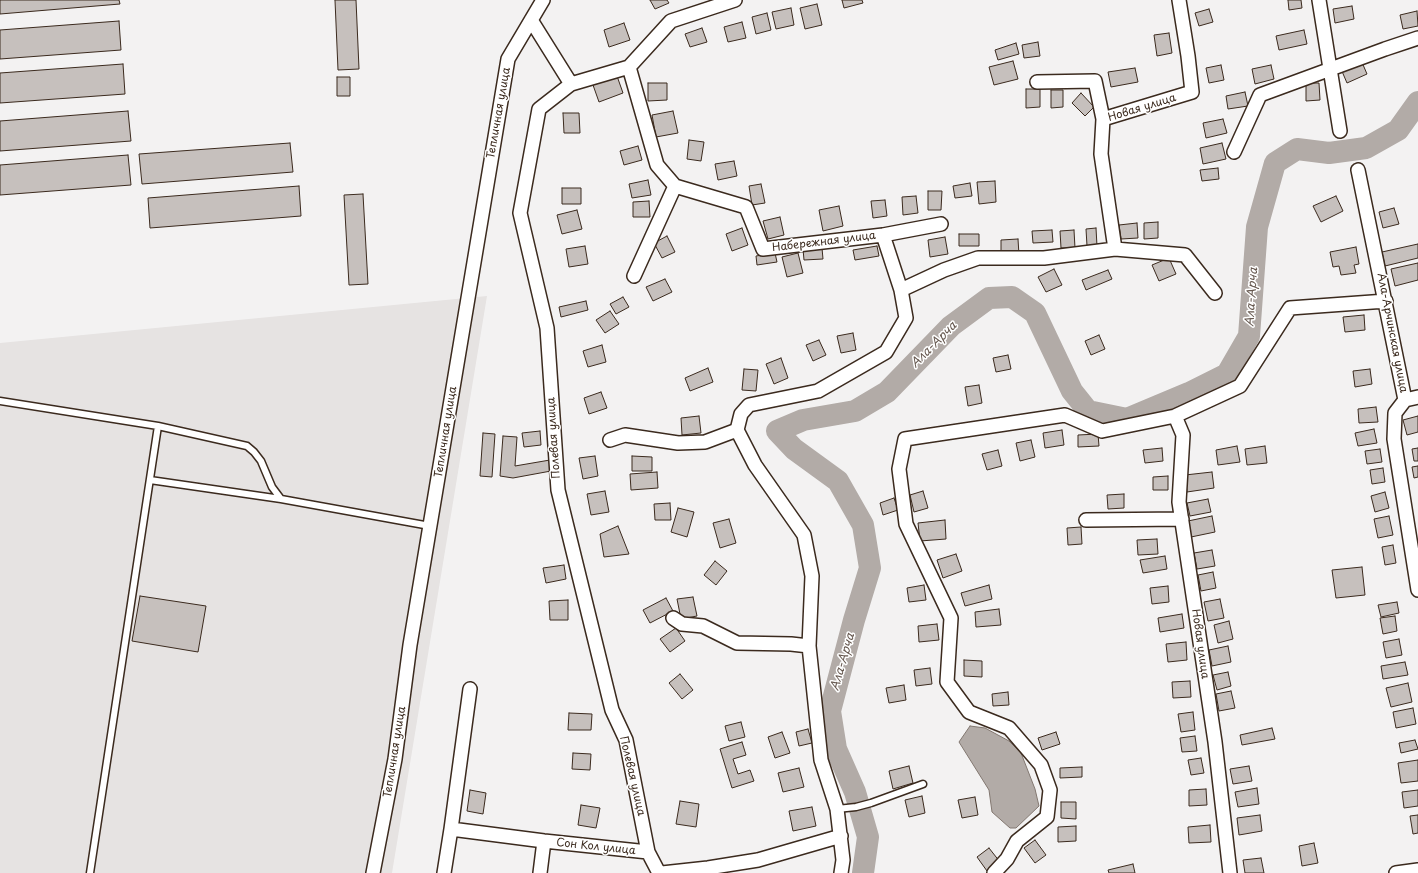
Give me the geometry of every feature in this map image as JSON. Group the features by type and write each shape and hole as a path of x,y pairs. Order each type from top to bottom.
{"street":[{"name":"Тепличная улица","path":"373,873 395,759 410,645 508,59 543,0"},
{"path":"531,20 571,84 629,67 671,21 735,0"},
{"name":"Новая улица","path":"1115,249 1101,154 1103,119 1192,92 1179,0"},
{"path":"1319,0 1340,131"},
{"path":"1234,152 1260,96 1418,38"},
{"path":"629,67 657,165 675,186 634,276"},
{"path":"1037,82 1095,80 1103,119"},
{"name":"Полевая улица","path":"571,84 539,109 520,213 547,328 558,490 612,710 626,740 648,852 659,873"},
{"name":"Ала-Арчинская улица","path":"1358,170 1386,301 1405,400 1395,413 1394,439 1418,590"},
{"name":"Набережная улица","path":"675,186 746,207 762,249 883,235 941,224"},
{"path":"841,873 843,860 837,809 821,760 809,646 812,576 804,535 755,465 737,430 741,414 750,406 818,391 886,352 906,318 901,290 883,235"},
{"path":"901,290 944,270 978,258 1044,258 1115,249 1185,255 1215,293"},
{"path":"994,873 1007,859 1017,841 1047,817 1050,790 1041,765 1009,728 969,712 947,682 951,618 906,524 899,469 905,439 1065,415 1102,431 1174,416 1240,386 1290,308 1386,301"},
{"path":"1405,400 1418,397"},
{"name":"Новая улица","path":"1174,416 1183,435 1179,502 1214,742 1230,873"},
{"path":"610,440 625,435 678,443 706,442 737,430"},
{"path":"1086,520 1182,520"},
{"path":"673,618 682,624 703,626 737,643 791,644 809,646"},
{"path":"444,873 470,689"},
{"name":"Сон Кол улица","path":"451,829 648,852"},
{"path":"662,873 708,868 758,860 840,836"},
{"name":"Сон Кол улица","path":"540,873 544,841"},
{"path":"1396,873 1418,870"}],"lane":[{"path":"0,401 158,426 247,446 261,461 272,487 281,499"},
{"path":"90,873 158,426"},
{"path":"150,480 281,499 430,526"},
{"path":"837,809 856,807 871,803 923,784"}],"shaded area":[{"path":"487,296 392,873 0,873 0,343"},
{"path":"970,726 985,728 1009,741 1021,753 1035,789 1039,806 1016,828 1010,828 992,812 989,790 959,742"}],"building":[{"path":"0,0 119,0 120,4 0,14"},
{"path":"335,0 356,0 359,69 338,70"},
{"path":"650,0 667,0 669,3 655,9"},
{"path":"842,0 862,0 863,3 844,8"},
{"path":"1288,0 1301,0 1302,8 1289,10"},
{"path":"817,4 822,25 805,29 800,8"},
{"path":"1352,6 1354,19 1335,23 1333,9"},
{"path":"791,8 794,25 776,29 772,12"},
{"path":"1209,9 1213,22 1199,26 1195,13"},
{"path":"1417,11 1418,26 1403,29 1400,15"},
{"path":"767,13 771,30 756,34 752,17"},
{"path":"119,21 121,50 0,59 0,30"},
{"path":"742,22 746,38 728,42 724,27"},
{"path":"624,23 630,40 609,47 604,30"},
{"path":"702,28 707,42 690,47 685,34"},
{"path":"1304,30 1307,44 1279,50 1276,36"},
{"path":"1169,33 1172,53 1157,56 1154,35"},
{"path":"1038,42 1040,56 1024,58 1022,45"},
{"path":"1016,43 1019,54 998,60 995,50"},
{"path":"1361,60 1367,74 1347,83 1341,69"},
{"path":"1013,61 1018,79 994,85 989,67"},
{"path":"123,64 125,94 0,103 0,73"},
{"path":"1221,65 1224,80 1209,83 1206,68"},
{"path":"1271,65 1274,79 1255,84 1252,69"},
{"path":"1135,68 1138,82 1111,87 1108,72"},
{"path":"617,76 623,93 599,102 593,85"},
{"path":"337,77 350,77 350,96 337,96"},
{"path":"648,83 667,83 667,100 648,101"},
{"path":"1306,83 1319,83 1320,100 1306,101"},
{"path":"1026,89 1040,89 1040,107 1026,108"},
{"path":"1051,90 1063,90 1063,107 1051,108"},
{"path":"1245,92 1248,106 1228,109 1226,96"},
{"path":"1081,93 1094,107 1085,116 1072,103"},
{"path":"128,111 131,141 0,151 0,121"},
{"path":"673,111 678,133 656,137 652,115"},
{"path":"563,113 579,113 580,133 564,133"},
{"path":"1223,119 1227,133 1206,138 1203,123"},
{"path":"689,140 704,142 701,161 687,159"},
{"path":"290,143 293,172 142,184 139,154"},
{"path":"1222,143 1226,159 1203,164 1200,148"},
{"path":"638,146 642,160 624,165 620,151"},
{"path":"128,155 131,185 0,195 0,165"},
{"path":"734,161 737,176 718,180 715,164"},
{"path":"1218,168 1219,179 1202,181 1200,170"},
{"path":"648,180 651,195 632,198 629,184"},
{"path":"995,181 996,202 979,204 977,182"},
{"path":"970,183 972,196 955,198 953,186"},
{"path":"761,184 765,203 752,205 749,186"},
{"path":"299,186 301,216 150,228 148,198"},
{"path":"562,188 581,188 581,204 562,204"},
{"path":"928,191 942,191 941,210 928,210"},
{"path":"363,194 368,284 349,285 344,195"},
{"path":"916,196 918,213 903,215 902,197"},
{"path":"1336,196 1343,211 1321,222 1313,206"},
{"path":"885,200 887,216 873,218 871,201"},
{"path":"649,201 650,217 633,217 633,202"},
{"path":"839,206 843,226 823,231 819,210"},
{"path":"1394,208 1399,224 1383,228 1379,212"},
{"path":"577,210 582,229 562,234 557,215"},
{"path":"780,217 784,235 768,239 763,221"},
{"path":"1158,222 1158,238 1144,239 1144,223"},
{"path":"1137,223 1138,238 1121,239 1119,225"},
{"path":"742,228 748,245 732,251 726,234"},
{"path":"1096,228 1097,246 1087,246 1086,229"},
{"path":"1052,230 1053,242 1033,243 1032,231"},
{"path":"1074,230 1075,248 1061,248 1060,231"},
{"path":"959,234 979,234 979,246 959,246"},
{"path":"667,236 675,252 662,258 654,243"},
{"path":"945,237 948,254 930,257 928,240"},
{"path":"1018,239 1019,255 1001,256 1001,240"},
{"path":"1418,244 1418,258 1385,266 1382,252"},
{"path":"585,246 588,264 569,267 566,249"},
{"path":"877,246 879,256 855,260 853,250"},
{"path":"1356,247 1359,264 1354,265 1356,273 1341,275 1339,266 1333,267 1330,252"},
{"path":"822,248 823,259 804,260 803,249"},
{"path":"775,253 777,262 757,265 756,256"},
{"path":"798,253 803,273 787,277 782,257"},
{"path":"1169,258 1176,274 1159,281 1152,265"},
{"path":"1418,263 1418,280 1395,286 1391,269"},
{"path":"1054,269 1062,285 1046,292 1038,277"},
{"path":"1108,270 1112,279 1086,290 1082,280"},
{"path":"665,279 672,292 653,301 646,287"},
{"path":"623,297 629,307 616,314 610,304"},
{"path":"586,301 588,310 561,317 559,307"},
{"path":"610,311 619,324 605,333 596,320"},
{"path":"1364,315 1365,330 1345,332 1343,317"},
{"path":"853,333 856,350 841,353 837,336"},
{"path":"1099,335 1105,349 1091,355 1085,341"},
{"path":"819,340 826,355 813,361 806,345"},
{"path":"602,345 606,362 588,367 583,351"},
{"path":"1008,355 1011,369 996,372 993,358"},
{"path":"781,358 788,378 774,384 766,364"},
{"path":"708,368 713,382 690,391 685,378"},
{"path":"744,369 758,370 756,391 742,390"},
{"path":"1370,369 1372,384 1355,387 1353,371"},
{"path":"979,385 982,403 968,406 965,387"},
{"path":"601,392 607,408 589,414 584,398"},
{"path":"1376,407 1378,422 1359,423 1358,409"},
{"path":"699,416 701,433 682,435 681,418"},
{"path":"1418,416 1418,432 1407,435 1403,420"},
{"path":"1374,429 1377,443 1358,446 1355,433"},
{"path":"1062,430 1064,445 1045,448 1043,433"},
{"path":"540,431 541,445 524,447 522,433"},
{"path":"483,433 495,434 492,477 480,476"},
{"path":"1098,434 1099,446 1078,447 1078,435"},
{"path":"503,436 517,437 515,466 550,460 551,471 513,478 500,476"},
{"path":"1031,440 1035,457 1020,461 1016,443"},
{"path":"1237,446 1240,462 1218,465 1216,450"},
{"path":"1265,446 1267,463 1247,465 1245,449"},
{"path":"1162,448 1163,461 1145,463 1143,450"},
{"path":"1418,448 1418,461 1414,461 1412,449"},
{"path":"1380,449 1382,462 1367,464 1365,451"},
{"path":"998,450 1002,466 987,470 982,454"},
{"path":"595,456 598,476 583,479 579,458"},
{"path":"632,456 652,457 652,471 632,471"},
{"path":"1418,466 1418,477 1414,478 1412,467"},
{"path":"1383,468 1385,482 1372,484 1370,470"},
{"path":"657,472 658,488 631,490 630,474"},
{"path":"1212,472 1214,488 1187,492 1185,475"},
{"path":"1168,476 1168,490 1153,490 1153,477"},
{"path":"605,491 609,512 591,515 587,494"},
{"path":"923,491 928,508 914,512 910,495"},
{"path":"1385,492 1389,508 1375,512 1371,496"},
{"path":"1124,494 1124,508 1108,509 1107,495"},
{"path":"894,498 898,510 883,515 880,503"},
{"path":"1208,499 1211,512 1190,516 1187,503"},
{"path":"670,503 671,520 655,520 654,504"},
{"path":"678,508 694,512 687,537 671,532"},
{"path":"1212,516 1215,532 1191,537 1188,521"},
{"path":"1389,516 1393,535 1378,538 1374,519"},
{"path":"729,519 736,543 720,548 713,523"},
{"path":"945,520 946,539 920,541 918,523"},
{"path":"618,526 629,554 604,557 600,534"},
{"path":"1081,527 1082,544 1068,545 1067,528"},
{"path":"1157,539 1158,554 1138,555 1137,540"},
{"path":"1393,545 1396,563 1385,565 1382,547"},
{"path":"1212,550 1215,566 1197,569 1194,553"},
{"path":"956,554 962,571 943,578 937,560"},
{"path":"1165,556 1167,569 1143,573 1140,560"},
{"path":"715,561 727,571 716,585 704,575"},
{"path":"564,565 566,579 546,583 543,568"},
{"path":"1362,567 1365,595 1336,598 1332,570"},
{"path":"1213,572 1216,588 1201,591 1198,575"},
{"path":"924,585 926,600 909,602 907,588"},
{"path":"989,585 992,599 965,606 961,593"},
{"path":"1168,586 1169,602 1152,604 1150,588"},
{"path":"140,596 206,606 198,652 132,641"},
{"path":"693,597 697,616 681,619 677,599"},
{"path":"666,598 673,611 650,623 643,610"},
{"path":"1220,599 1224,618 1208,621 1204,602"},
{"path":"568,600 568,620 550,620 549,601"},
{"path":"1397,602 1399,613 1381,617 1378,605"},
{"path":"999,609 1001,625 976,627 975,612"},
{"path":"1182,614 1184,628 1160,632 1158,618"},
{"path":"1395,616 1397,631 1383,634 1380,618"},
{"path":"1229,621 1233,639 1218,643 1214,625"},
{"path":"937,624 939,640 919,642 918,626"},
{"path":"676,628 685,641 670,652 660,639"},
{"path":"1399,639 1402,655 1386,658 1383,642"},
{"path":"1186,642 1187,660 1168,662 1166,644"},
{"path":"1228,646 1231,662 1212,666 1209,650"},
{"path":"964,660 982,661 982,677 964,676"},
{"path":"1405,662 1408,675 1383,679 1381,666"},
{"path":"930,668 932,684 916,686 914,670"},
{"path":"1228,672 1231,686 1217,690 1213,675"},
{"path":"680,674 693,690 682,699 669,683"},
{"path":"1190,681 1191,697 1173,698 1172,682"},
{"path":"1408,683 1412,702 1391,707 1386,688"},
{"path":"904,685 906,700 889,703 886,688"},
{"path":"1231,691 1235,708 1219,711 1216,694"},
{"path":"1008,692 1009,705 993,706 992,694"},
{"path":"1413,708 1416,724 1396,728 1393,712"},
{"path":"1193,712 1195,730 1181,732 1178,714"},
{"path":"569,713 592,714 591,730 568,730"},
{"path":"741,722 745,737 729,741 725,726"},
{"path":"1272,728 1275,739 1242,745 1240,735"},
{"path":"808,729 812,743 799,746 796,732"},
{"path":"782,732 790,753 775,758 768,737"},
{"path":"1056,732 1060,744 1042,750 1038,738"},
{"path":"1195,736 1197,751 1182,752 1180,738"},
{"path":"1415,740 1418,749 1401,753 1399,743"},
{"path":"742,742 746,755 733,759 738,774 750,770 754,781 732,788 720,749"},
{"path":"573,753 591,754 590,770 572,769"},
{"path":"1201,758 1204,773 1191,775 1188,760"},
{"path":"1418,760 1418,781 1401,783 1398,763"},
{"path":"909,766 913,783 893,789 889,771"},
{"path":"1249,766 1252,781 1233,784 1230,769"},
{"path":"1082,767 1082,777 1060,778 1060,768"},
{"path":"799,768 804,787 783,792 778,773"},
{"path":"1257,788 1259,804 1238,807 1235,792"},
{"path":"1206,789 1207,805 1189,806 1189,790"},
{"path":"470,790 486,793 483,814 467,811"},
{"path":"1418,790 1418,806 1404,808 1402,792"},
{"path":"922,796 925,813 909,817 905,800"},
{"path":"975,797 978,815 962,818 958,800"},
{"path":"680,801 699,804 696,827 676,824"},
{"path":"1061,802 1076,802 1076,819 1061,818"},
{"path":"581,805 600,808 596,828 578,825"},
{"path":"812,807 816,826 793,831 789,811"},
{"path":"1260,815 1262,831 1239,835 1237,818"},
{"path":"1418,815 1418,833 1413,834 1410,816"},
{"path":"1210,825 1211,842 1189,843 1188,827"},
{"path":"1076,826 1076,841 1058,842 1058,827"},
{"path":"1035,840 1046,855 1035,863 1024,848"},
{"path":"1314,843 1318,863 1302,866 1299,846"},
{"path":"989,848 1000,862 987,871 977,857"},
{"path":"1261,858 1264,873 1245,873 1243,860"},
{"path":"1133,864 1135,873 1109,873 1108,870"}],"waterway":[{"name":"Ала-Арча","path":"863,873 868,837 855,792 836,749 830,711 854,620 870,568 863,525 838,481 794,449 777,431 803,420 855,411 887,392 951,326 989,298 1012,297 1035,313 1072,391 1088,411 1127,419 1189,393 1227,374 1249,336 1257,227 1275,163 1297,149 1329,153 1366,148 1398,130 1418,102"}]}
